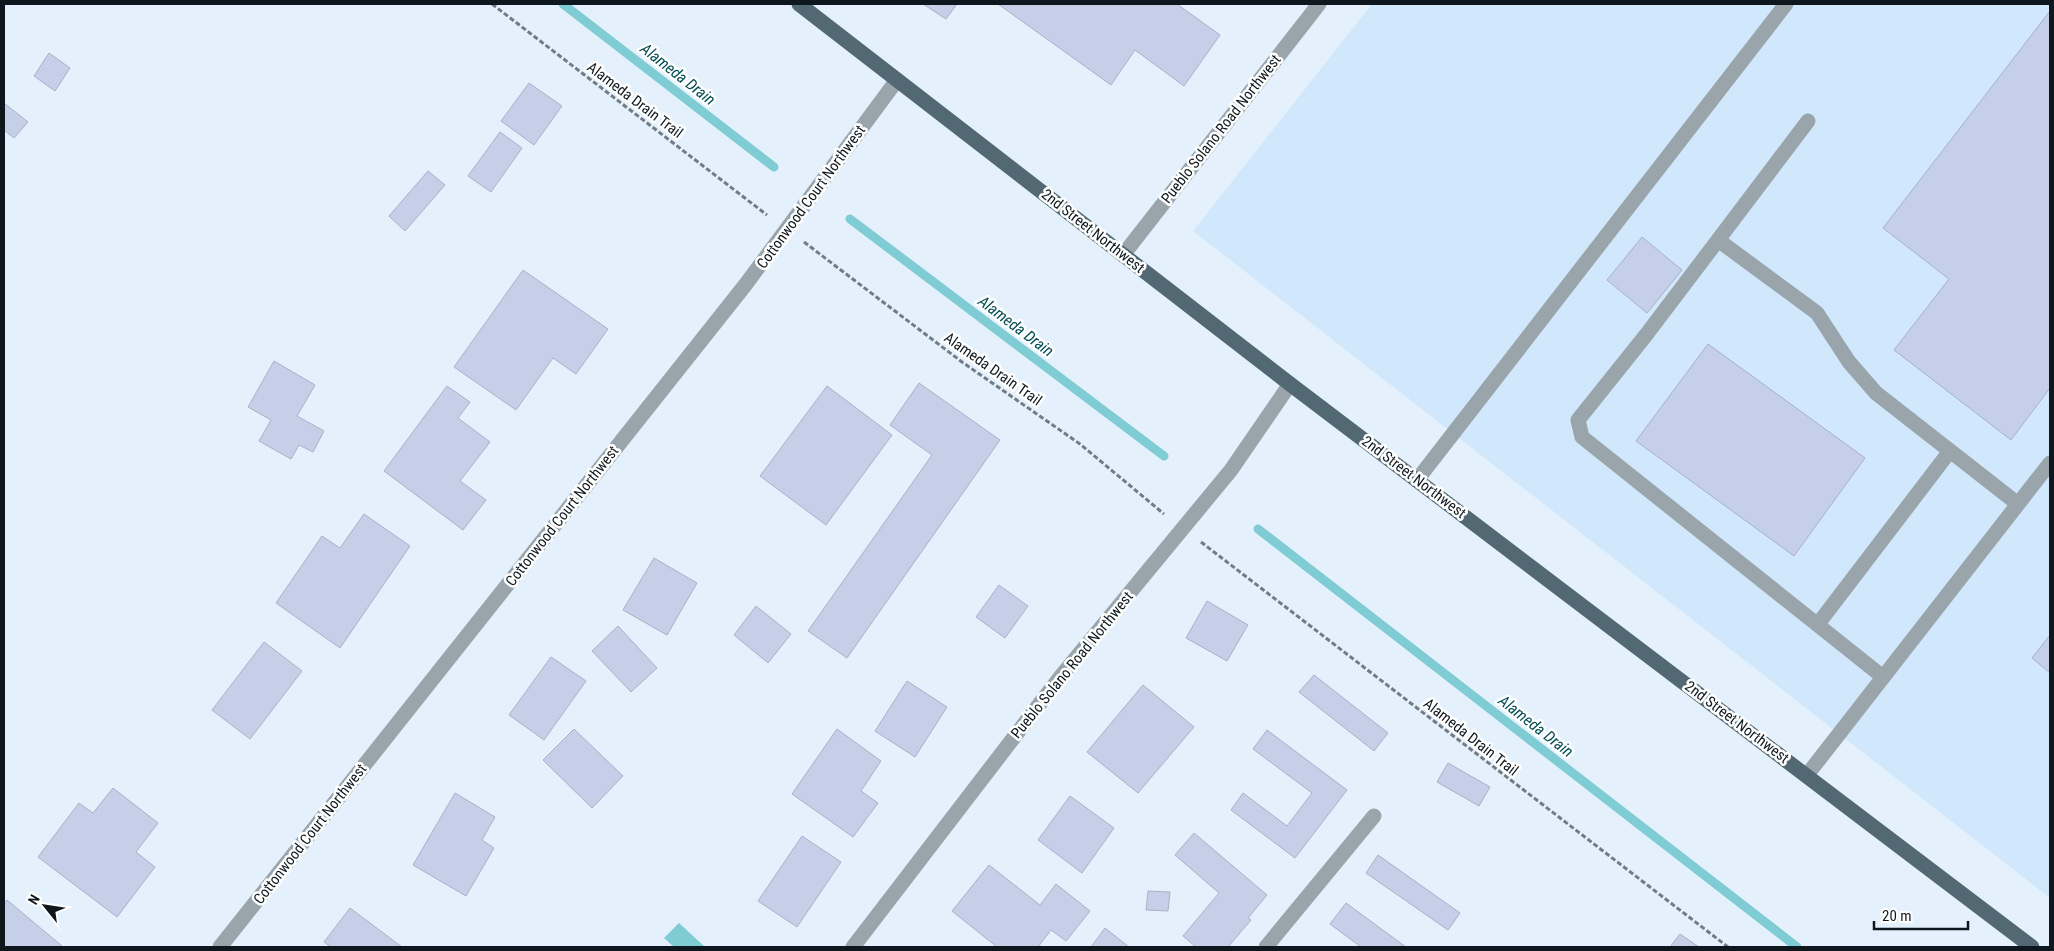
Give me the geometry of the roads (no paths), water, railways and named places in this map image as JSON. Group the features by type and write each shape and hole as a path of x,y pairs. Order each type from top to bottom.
{"main road":[{"name":"2nd Street Northwest","path":"799,4 1290,384 2032,947"}],"street":[{"name":"Pueblo Solano Road Northwest","path":"1123,254 1319,4"},
{"path":"1417,480 1786,4"},
{"name":"Cottonwood Court Northwest","path":"220,947 746,284 897,80"},
{"path":"1808,121 1646,336 1578,420 1582,437 1883,677"},
{"path":"1718,240 1817,313 1849,362 1876,393 2018,504"},
{"name":"Pueblo Solano Road Northwest","path":"853,947 1061,676 1231,470 1290,384"},
{"path":"1818,624 1950,451"},
{"path":"1806,776 2050,463"},
{"path":"1266,947 1374,816"}],"water":[{"path":"679,923 705,947 674,947 664,938"}],"waterway":[{"name":"Alameda Drain","path":"563,4 774,167"},
{"name":"Alameda Drain","path":"850,219 1164,456"},
{"name":"Alameda Drain","path":"1258,529 1797,947"}]}
